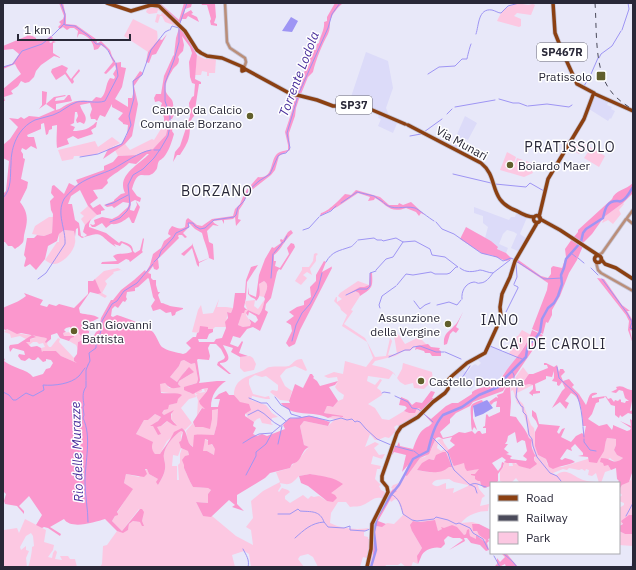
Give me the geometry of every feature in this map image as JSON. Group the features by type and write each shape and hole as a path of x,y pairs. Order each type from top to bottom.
{"main road":[{"path":"107,3 131,11 149,5 158,6 164,9 176,21 201,53 207,56 222,58 243,69"},
{"name":"SP467R","path":"554,3 555,29 558,43 577,84 594,95 633,111"},
{"name":"Via Munari","path":"243,69 283,90 333,106 363,106 407,124 481,163 487,170 499,198 504,205 537,219"},
{"path":"367,567 371,550 371,530 374,517 387,492 387,488 382,481 382,474 397,432 417,418 433,402 445,393 451,377 467,363 485,353 501,318 500,307 502,294 510,277 515,260 537,219 548,179 584,119 594,95"},
{"name":"SP37","path":"537,219 575,240 593,252 599,259 633,279"}],"street":[{"path":"225,3 227,42 230,48 245,58 246,62 243,69"},
{"path":"633,210 599,259 598,270 633,291"},
{"path":"627,219 633,224"}],"shaded area":[{"path":"59,3 63,3 66,24 76,25 96,39 97,43 101,41 110,50 115,63 121,62 121,67 126,68 122,87 115,99 128,107 128,98 132,98 133,94 133,81 140,71 143,73 134,86 138,104 132,136 125,144 103,159 108,149 121,144 127,135 128,125 123,124 118,119 123,113 112,107 112,104 105,117 100,115 97,121 95,119 91,119 90,115 92,109 90,103 80,105 86,119 84,124 80,122 77,123 76,120 78,116 77,112 75,112 74,123 70,125 75,127 73,131 80,131 97,122 96,127 91,130 93,134 78,139 73,136 67,139 69,144 57,148 57,125 52,126 52,129 49,130 48,134 46,135 44,123 41,124 41,129 27,135 28,137 34,137 37,149 31,146 26,150 22,148 21,151 23,158 25,159 21,179 28,182 27,188 20,202 25,209 27,223 23,241 15,249 3,242 3,194 6,191 9,161 3,158 3,145 10,139 18,127 9,118 18,119 21,117 24,119 29,116 39,117 55,110 46,104 54,97 65,95 66,96 56,98 55,101 64,100 68,95 70,95 72,101 56,104 56,110 73,102 82,100 92,101 96,97 101,98 110,78 114,79 115,77 113,74 116,69 115,65 106,74 104,73 113,62 108,50 101,45 98,49 94,50 90,39 85,35 79,34 77,38 78,31 74,28 67,30 63,27 60,29 58,27 61,24 59,22 64,16"},
{"path":"151,3 161,4 179,20 184,3 192,3 191,7 185,9 184,14 191,10 193,13 191,14 197,17 199,22 188,16 186,19 182,19 180,24 160,5"},
{"path":"201,3 215,4 216,17 214,23 217,24 217,26 211,25 207,5 202,5"},
{"path":"335,3 343,3 335,11 331,18 329,32 319,52 313,72 308,77 301,94 296,93 311,55 310,50 316,50 323,30 324,22 327,21 327,17"},
{"path":"291,17 298,21 292,32 282,31"},
{"path":"179,28 183,30 197,55 195,79 201,82 201,84 199,84 194,116 190,123 190,134 180,155 177,155 173,162 175,152 180,146 190,116 189,103 194,96 195,84 192,83 190,77 189,62 192,53 190,47 182,36 184,45 183,51 178,57 178,63 169,76 166,87 166,93 173,103 174,115 172,119 170,119 174,125 172,131 174,134 167,152 159,161 156,170 149,175 140,175 135,181 132,189 137,196 141,198 140,202 135,200 131,202 130,210 134,211 137,205 136,201 140,207 134,223 132,223 129,217 119,223 111,224 106,228 102,223 95,227 92,227 90,224 95,224 94,220 102,217 112,219 128,207 129,203 123,202 114,208 112,206 107,207 104,205 114,201 121,194 125,193 123,187 126,175 149,154 147,154 136,164 129,163 107,180 108,183 102,189 93,190 98,198 90,204 93,208 100,204 105,210 101,211 101,214 97,215 88,206 80,190 71,196 68,204 72,204 75,220 79,223 81,236 84,237 87,235 83,232 85,225 91,219 89,227 106,233 119,243 121,241 129,244 135,253 140,250 143,238 143,252 130,262 126,259 118,264 101,264 102,262 117,261 113,256 130,253 132,252 131,248 122,243 120,246 114,244 116,247 98,234 82,238 78,235 78,228 76,229 75,237 74,231 64,230 59,234 57,241 48,246 45,259 36,270 30,264 25,267 26,258 24,255 27,238 34,238 37,235 44,236 52,233 53,214 50,201 54,197 51,193 52,186 54,185 64,194 69,183 75,186 78,184 76,180 104,170 104,166 113,162 118,156 137,155 153,149 166,135 168,124 164,124 161,106 162,103 159,101 155,102 154,98 156,94 161,94 164,76 174,55"},
{"path":"25,32 36,38 36,40 44,41 51,36 53,38 49,42 56,42 53,43 53,53 61,58 54,56 41,65 36,71 34,77 29,82 25,83 21,81 18,86 11,91 13,94 4,97 5,101 3,101 3,89 21,74 15,64 3,69 3,67 12,64 19,54 13,49 3,50 3,46 27,36"},
{"path":"167,34 156,54 152,55 149,63 146,62 148,52 159,39 162,40"},
{"path":"366,52 388,61 393,88 386,108 390,118 398,121 393,133 378,126 381,119 378,118 380,113 365,107 348,106"},
{"path":"62,65 68,68 66,72 71,79 79,69 80,71 73,79 74,82 72,84 65,74 56,80 51,72 52,69"},
{"path":"42,91 47,92 46,104 39,109 42,105"},
{"path":"295,96 300,96 289,133 290,150 279,156 275,170 271,175 248,193 239,210 238,219 241,220 236,226 235,217 233,219 224,220 224,224 222,220 213,221 219,226 213,225 207,231 209,242 213,244 214,260 209,258 202,233 188,223 189,227 183,233 187,237 185,238 182,235 179,235 179,238 158,259 159,268 157,270 154,269 153,266 148,273 151,274 151,278 153,280 156,280 158,292 160,292 158,295 161,303 183,309 176,312 175,315 172,316 171,312 166,313 160,309 153,311 151,306 155,300 148,278 135,288 135,291 127,292 127,299 125,302 123,301 118,308 115,306 112,309 111,316 113,317 117,315 141,324 153,332 161,346 164,348 183,354 186,353 191,348 186,343 193,337 196,337 200,326 213,329 213,332 209,334 207,339 198,339 199,342 214,342 216,339 222,338 226,328 225,322 228,318 227,312 231,313 235,293 245,293 246,280 251,267 258,265 247,282 244,307 247,310 242,313 238,325 243,327 250,326 251,323 249,319 255,323 258,320 256,316 249,312 248,316 246,313 248,310 259,315 263,307 267,284 264,281 259,284 260,291 256,301 248,294 248,287 249,294 256,297 259,275 265,259 272,247 274,248 281,243 280,240 283,240 291,230 293,233 274,255 274,261 276,261 275,266 280,268 289,254 287,248 291,243 294,244 295,247 281,270 279,269 277,272 271,298 266,304 265,310 268,312 260,331 253,327 247,329 240,338 233,336 230,344 238,347 242,341 243,342 239,353 248,356 240,357 231,352 233,348 223,345 228,359 220,364 231,374 217,365 218,362 225,357 221,349 216,344 210,344 208,348 210,356 209,360 197,360 200,380 199,383 226,381 215,392 211,407 218,407 220,399 214,399 219,394 226,391 229,395 234,395 240,402 249,404 251,410 245,414 245,416 254,422 253,426 256,428 253,434 257,436 262,434 267,436 285,429 283,425 289,418 311,416 330,422 328,426 304,421 300,426 304,445 309,447 305,450 298,461 292,464 290,468 270,473 265,478 237,495 237,504 244,511 232,507 235,505 229,500 211,517 203,516 196,502 208,503 208,494 211,490 208,488 193,487 190,482 182,460 185,456 189,455 188,451 181,448 179,442 181,441 183,432 181,431 173,438 166,448 164,455 165,470 158,485 156,482 158,479 149,474 147,469 145,469 147,474 144,477 126,474 124,483 133,489 117,512 118,515 115,516 112,521 122,531 140,509 142,509 144,512 142,521 144,526 142,526 140,522 133,521 129,524 128,530 123,533 117,531 105,519 77,525 67,522 64,519 50,527 61,534 60,536 48,528 42,528 36,525 42,515 29,496 19,506 24,511 24,514 17,506 5,504 4,501 6,494 3,491 3,358 7,363 27,372 33,377 43,374 53,363 51,360 46,359 46,361 43,362 38,357 35,360 29,358 25,361 21,360 18,356 19,354 25,355 24,351 13,348 10,352 9,347 10,345 18,344 32,335 21,333 17,334 7,329 3,329 3,308 26,296 24,293 43,300 40,305 47,307 49,304 56,306 59,304 74,308 88,294 88,281 93,281 95,279 101,293 98,294 90,292 79,308 80,313 99,318 87,324 86,330 89,331 89,333 86,334 90,344 93,344 94,341 92,339 99,330 101,318 111,300 113,300 121,290 145,270 146,272 153,254 161,248 164,241 171,236 168,234 172,226 180,229 185,227 186,220 188,218 197,225 202,226 212,219 233,216 235,209 240,204 245,192 258,177 266,176 269,173 274,158 277,154 288,150 285,132","holes":["70,327 72,331 76,330 83,338 83,340 78,342 77,354 74,358 74,361 77,363 61,356 56,351 42,352 41,348 37,346 31,347 26,342 30,342 30,339 36,337 33,335 46,338 46,343 51,339 51,335 57,333 60,338 69,341 74,336 64,336 63,333 66,332 64,330","184,360 191,364 195,363 198,379 197,383 184,387 184,390 193,394 202,389 208,388 199,401 205,409 202,408 193,422 195,427 210,429 212,410 218,409 217,424 214,435 194,435 193,447 189,443 186,432 182,428 174,432 160,454 155,454 152,448 153,442 136,434 144,420 148,420 155,414 161,417 150,426 153,426 158,435 161,434 157,427 161,426 167,421 177,426 171,419 171,414 174,410 164,415 162,413 164,410 168,409 169,405 177,403 178,399 182,395 161,393 160,384 165,383 172,388 181,387 178,384 179,381 194,372 189,367 177,382 170,377 181,361","205,439 208,440 208,445 212,444 215,449 214,455 207,451 203,451"]},
{"path":"597,96 609,101 607,105 612,107 611,109 615,111 611,119 610,118 608,121 589,109 594,97"},
{"path":"465,116 477,123 468,140 464,138 457,152 451,148"},
{"path":"633,183 633,193 623,203 604,217 592,234 582,244 573,238 578,230 612,199 613,196"},
{"path":"356,190 380,197 389,205 398,205 399,203 403,205 411,202 425,215 421,213 419,216 416,212 406,208 401,210 392,209 375,198 374,200 368,201 370,197 358,193 320,216 321,213 330,208 345,194 351,195"},
{"path":"474,207 509,220 511,217 515,217 516,214 520,212 528,215 520,234 527,239 520,252 511,248 517,234 514,232 507,230 503,234 499,244 508,248 506,253 499,250 491,241 485,238 488,227 483,223 483,216 474,213"},
{"path":"466,227 491,241 498,247 497,249 506,253 512,259 506,261 491,255 483,254 460,239"},
{"path":"572,239 583,246 552,310 552,315 548,323 546,322 543,334 532,329 547,290 548,283 516,263 517,259 541,276 548,278 551,274 551,268 553,266 562,268 566,257 565,249"},
{"path":"192,243 199,262 209,258 199,263 199,267 192,248 184,256 181,254 192,245"},
{"path":"324,261 326,262 322,272 331,266 332,268 300,330 295,344 289,347 286,343 292,331 291,325 286,322 294,316 289,312 304,305 304,301 311,297 310,287 316,281 316,275"},
{"path":"370,273 372,273 372,285 369,289 360,296 359,293 355,291 346,295 360,287 369,285"},
{"path":"597,278 604,279 622,305 630,311 627,311 633,321 633,331 630,330 633,344 628,330 629,321 626,315"},
{"path":"463,312 456,327 459,329 456,333 453,331 450,334 447,344 444,345 445,336 457,323"},
{"path":"532,330 543,335 515,376 507,384 503,391 473,402 470,406 456,413 450,419 450,423 440,432 443,438 452,436 459,432 465,433 472,431 475,434 480,431 482,434 486,433 486,428 483,427 485,426 486,415 487,414 489,417 500,412 500,407 496,407 497,401 491,405 489,402 496,397 498,398 497,395 503,393 507,385 510,384 510,416 516,417 525,429 529,438 532,440 532,448 536,456 534,457 534,460 537,464 530,469 519,466 516,463 504,462 506,460 502,457 492,463 498,471 502,462 504,463 498,474 498,481 490,482 490,486 484,488 480,481 475,479 475,476 471,475 475,474 479,469 467,471 464,463 454,466 447,451 455,445 450,441 452,437 443,439 439,437 436,438 429,454 420,458 407,476 404,475 408,465 402,472 406,455 394,452 392,455 391,454 394,445 397,446 399,442 400,446 413,449 422,430 432,423 424,414 431,419 446,406 452,403 458,403 472,394 475,390 497,381 501,378 522,350","holes":["515,432 517,443 522,440 525,441 527,451 523,456 527,459 526,461 511,459 510,458 512,456 506,454 509,453 504,449 508,444 505,444 508,436"]},
{"path":"428,344 431,347 440,348 439,350 441,351 441,356 432,356 430,353 425,353 424,351 417,349 415,350 416,346"},
{"path":"490,346 517,358 499,379 486,386 479,383 471,390 454,376 462,369 467,373 475,364 478,366 481,363 478,360 486,356"},
{"path":"544,363 546,363 554,367 557,365 559,372 560,369 563,369 565,372 561,376 563,381 569,379 574,385 572,387 579,394 586,405 590,394 592,393 597,394 592,396 592,398 605,396 604,398 599,399 599,402 596,403 592,414 588,419 599,426 607,424 612,430 613,425 627,431 631,428 620,421 631,426 630,419 633,421 633,470 629,482 622,485 620,488 620,482 618,482 619,481 617,479 616,468 611,470 608,465 604,466 603,463 600,462 601,458 615,462 623,458 617,455 614,450 616,439 607,438 604,451 597,463 589,462 588,457 578,456 583,455 583,453 575,444 571,448 572,451 567,449 560,459 562,460 565,458 575,462 553,469 549,467 546,459 538,455 535,446 535,432 538,426 532,416 532,410 536,413 539,424 560,426 557,432 559,434 562,429 565,428 561,437 571,442 576,436 582,433 584,435 586,426 583,426 582,412 575,395 571,393 565,401 569,403 566,409 560,402 552,408 565,388 562,382 559,386 557,385 557,382 552,381 554,378 554,371 552,377 546,376 546,379 535,384 536,391 540,391 540,393 533,394 533,396 529,393 533,389 533,385 521,385 529,374 533,374 548,368 547,365 544,365"},
{"path":"310,374 312,374 314,377 313,378 320,386 338,381 335,385 329,387 338,401 333,407 327,406 324,413 343,417 333,416 328,418 316,414 290,411 281,403 290,403 289,401 295,384 303,388"},
{"path":"618,386 633,390 633,401 630,411 633,410 632,414 628,413 622,417 620,415 619,418 615,415 615,406 611,405 605,396 608,399 611,398 614,402 615,400 618,401 620,399 621,402 625,403 626,401 629,401 625,398 623,391 619,390 616,393 611,392 617,389 616,387"},
{"path":"431,391 435,392 432,398 436,399 423,412 417,408 415,413 409,413 404,411 407,408 405,406 399,405 401,397 408,400 412,405 416,402 422,403"},
{"path":"482,400 483,402 473,407 473,418 477,430 474,427 472,431 471,407 473,404"},
{"path":"487,400 493,408 475,417 473,406"},
{"path":"446,452 452,467 438,472 417,470 422,463 429,459 434,460 436,455"},
{"path":"310,474 332,478 343,484 331,493 337,498 333,502 327,501 308,486 301,483 299,476"},
{"path":"393,489 397,491 394,493 378,521 386,524 382,527 376,526 374,528 376,550 373,556 373,525 388,495"},
{"path":"629,515 633,515 633,534 625,534 620,532 620,526 623,524 621,521"},
{"path":"435,520 438,531 442,529 441,527 444,528 452,525 457,527 464,535 469,529 470,536 476,539 476,535 485,542 486,540 479,535 477,531 473,531 472,524 479,524 490,530 490,538 488,539 489,541 487,543 489,550 486,551 480,545 471,543 467,538 464,538 465,541 449,550 463,540 448,536 444,540 445,544 441,548 432,548 424,552 418,564 417,556 422,548 410,525 413,521 420,522"},
{"path":"502,554 507,554 518,567 506,567 505,564 501,567 494,567 497,564 497,558 500,562 505,557"}],"green space":[{"path":"517,3 535,5 531,15 517,13 514,16 521,19 521,26 519,27 497,21 504,9"},
{"path":"148,7 160,7 182,28 165,22 162,16 160,16 158,23 155,22 157,14 161,15 162,12 158,10 157,13 149,14 146,12"},
{"path":"133,19 157,31 158,38 156,43 148,52 124,36"},
{"path":"197,55 205,59 216,59 215,73 209,73 209,76 207,76 207,72 202,71 201,75 195,75"},
{"path":"164,124 168,124 166,135 153,149 137,155 118,156 115,150 125,144 130,150 152,139 154,140"},
{"path":"112,137 120,143 100,153 99,152 89,156 74,156 73,159 62,161 58,150 95,141 98,147"},
{"path":"579,142 605,156 599,167 584,158 588,152 583,149 579,154 569,148 572,143 577,146"},
{"name":"Boiardo Maer","path":"507,152 516,157 514,163 517,158 523,160 521,165 517,165 522,167 526,161 532,163 530,166 533,173 524,177 500,170"},
{"path":"623,203 624,204 619,210 621,214 613,224 608,220 602,223 604,217"},
{"path":"88,206 97,215 85,225 81,219 84,216 80,213"},
{"path":"49,217 53,217 52,233 44,236 32,234 35,226"},
{"path":"64,230 74,231 74,246 70,254 64,260 54,264 50,263 45,260 57,242 59,242 59,234"},
{"path":"314,254 318,254 316,256 316,261 310,269 312,275 307,272 303,275 307,278 308,277 301,285 295,281 302,270 302,267 309,267 313,261"},
{"path":"118,268 126,273 121,270 113,272 114,273 105,281 107,284 102,293 107,296 105,298 98,294 100,293 95,279 104,271"},
{"path":"264,281 267,286 264,297 259,296 259,284"},
{"path":"358,281 369,285 349,293 355,291 359,293 360,296 351,310 353,311 344,324 365,338 375,357 386,356 390,338 392,341 388,355 397,354 394,335 390,333 391,330 399,335 405,344 419,337 427,345 416,346 410,351 404,351 395,356 375,361 372,365 392,371 396,376 393,373 389,379 368,376 367,381 375,385 380,379 382,380 377,388 381,391 382,395 368,404 375,408 382,419 389,420 404,411 409,413 416,408 419,408 423,412 400,427 397,425 394,427 396,431 389,438 385,437 375,440 370,434 365,447 375,442 379,444 374,448 379,455 385,454 382,459 373,456 371,464 381,466 380,469 377,469 375,479 381,485 379,486 381,490 387,493 384,499 375,498 360,506 350,507 346,502 338,502 331,513 330,523 339,527 359,529 369,528 364,532 364,536 371,539 373,555 375,552 376,526 382,526 387,523 394,524 403,515 398,501 395,499 391,502 390,500 396,490 391,488 393,485 400,482 404,475 407,476 420,458 425,457 432,448 435,440 438,443 437,448 441,451 445,449 437,440 442,438 451,455 452,464 464,463 474,470 477,468 480,469 475,476 480,481 481,485 478,485 479,489 485,496 482,498 480,506 489,504 488,511 467,517 461,523 472,522 479,524 472,524 474,530 486,540 486,542 476,535 476,540 470,536 470,532 464,535 452,525 438,531 434,520 420,522 413,521 412,531 422,548 418,554 418,564 413,562 411,567 406,567 401,563 398,565 386,565 385,567 368,567 370,559 363,557 360,567 318,567 313,557 308,554 300,556 298,559 304,567 251,567 249,554 244,551 232,555 235,567 100,567 102,564 103,546 107,545 117,531 123,532 128,530 129,524 133,521 142,521 143,512 139,509 122,531 112,521 132,489 124,483 126,474 139,477 147,469 149,474 158,479 158,485 165,470 164,455 166,448 173,438 181,431 183,432 181,435 181,448 178,456 173,455 172,466 177,466 177,480 179,480 178,465 180,463 182,448 188,451 189,455 184,468 193,487 208,488 211,490 208,494 208,503 196,502 203,516 212,516 236,536 253,545 251,530 246,527 253,518 251,501 263,491 280,482 276,472 290,468 309,447 304,445 300,426 304,421 328,426 335,419 328,418 333,416 342,417 324,413 327,406 333,407 338,401 343,399 344,395 335,387 338,381 337,377 328,378 324,376 334,372 343,374 345,361 366,367 373,358 367,342 342,326 347,315 334,301 336,297 337,302 342,299 338,296","holes":["446,452 451,465 447,468 435,472 417,470 431,459 434,460","310,474 330,478 331,493 327,501 319,496 311,496 308,499 303,495 290,503 285,499 285,496 290,492 282,488 279,492 278,491 281,486 280,483 291,483 299,476","449,479 468,486 453,493 454,488 446,489 446,483 438,486 432,484 437,480"]},
{"path":"219,299 217,307 233,308 231,313 227,312 226,327 215,327 213,329 192,332 198,310 201,305 203,314 213,313"},
{"path":"265,299 259,315 248,310 246,315 251,323 251,326 243,327 238,325 242,312 247,309 245,303 246,301 255,300 254,306 258,309"},
{"path":"7,329 16,333 46,338 46,343 48,342 47,344 49,347 51,347 58,338 60,339 59,342 77,363 61,356 56,351 42,352 41,348 45,347 43,343 39,344 37,342 33,342 29,345 27,344 26,342 30,339 35,338 31,337 25,341 26,339 20,336 11,338 10,334 4,332"},
{"path":"72,329 72,331 76,330 83,337 83,340 78,342 78,349 76,345 69,341 71,338 64,336 63,333 69,332"},
{"path":"522,330 531,335 517,358 509,354 517,336"},
{"path":"250,356 256,364 254,370 244,372 240,368 240,357"},
{"path":"302,359 307,370 306,371 295,366 286,369 280,376 285,386 292,391 289,401 280,400 270,392 272,390 277,391 278,385 266,376 262,377 255,375 249,379 249,384 253,394 265,397 269,396 270,399 252,396 251,400 266,405 272,413 278,417 272,418 271,423 273,425 262,423 260,418 254,422 247,417 248,415 245,414 248,412 234,395 239,381 247,376 263,371 268,367 289,366 296,360"},
{"path":"184,360 191,364 195,363 198,379 197,383 190,385 187,390 190,393 195,393 196,397 189,399 181,408 192,423 185,430 182,428 167,441 160,454 155,454 152,451 152,445 136,434 144,420 148,420 155,414 161,417 153,426 155,427 163,425 167,421 173,425 175,423 171,419 172,412 164,415 162,413 169,405 176,403 177,394 161,392 159,383 165,383 169,388 181,387 178,384 179,381 191,374 186,370 177,382 170,377 181,361"},
{"path":"403,363 432,372 433,380 424,389 414,388 413,383 405,385 397,378 402,369"},
{"path":"523,367 529,375 521,385 533,385 517,393 518,399 523,404 531,425 534,428 538,455 546,459 547,464 562,467 600,455 603,451 607,438 616,439 614,450 617,455 623,458 613,461 610,458 603,463 608,465 611,470 605,472 601,482 599,482 596,473 592,476 588,475 589,470 586,469 585,471 582,469 579,470 569,468 567,470 563,469 553,473 556,475 566,472 583,480 597,482 519,482 516,478 512,482 500,481 500,471 504,466 504,462 509,463 509,466 513,466 512,462 530,469 536,462 534,460 535,454 527,431 528,428 524,415 520,405 517,403 513,390 511,391 511,384 507,385 515,378"},
{"path":"208,388 202,398 205,409 201,408 197,416 198,400 196,395 198,394 196,394 195,391 202,389 202,391 198,393 205,392 204,389"},
{"path":"212,409 218,409 217,424 214,435 203,435 195,439 194,447 188,442 186,431 193,423 195,427 203,427 212,419"},
{"path":"204,439 209,441 220,453 227,447 230,455 225,461 207,451 203,451"},
{"path":"633,470 633,515 620,525 620,507 624,505 624,503 620,501 620,497 622,495 620,493 620,488 622,485 631,480"},
{"path":"3,513 4,530 17,528 19,533 25,519 46,530 44,542 54,545 53,550 48,557 52,558 55,550 57,552 55,559 62,560 60,556 68,556 70,559 75,559 77,567 28,567 32,547 34,546 33,536 31,533 26,536 20,547 21,550 26,546 26,550 29,551 26,558 27,567 3,567"},
{"path":"620,532 625,534 633,534 633,546 620,545"}],"waterway":[{"path":"61,3 65,14 64,24 75,26 89,36 96,44 101,44 115,62"},
{"path":"180,23 187,3"},
{"name":"Torrente Lodola","path":"299,93 328,28 332,14 340,3"},
{"path":"476,34 480,18 484,12 487,10 492,10 501,13 508,6 519,3"},
{"path":"622,30 629,9 628,3"},
{"path":"52,36 64,24"},
{"path":"170,30 172,26 179,28"},
{"path":"110,222 120,218 127,211 130,205 128,185 133,175 143,169 154,158 168,136 170,115 165,101 165,83 179,42 179,28"},
{"path":"80,157 98,154 122,144 131,125 129,116 134,98 133,81 142,75 151,50 165,32 169,30"},
{"path":"599,58 601,54 612,46 621,31"},
{"path":"3,67 13,64 22,51 42,44 51,37"},
{"path":"428,74 439,67 455,66 462,59 467,59 471,44"},
{"path":"584,86 598,58"},
{"path":"3,198 8,191 11,157 14,144 24,128 35,120 56,114 77,102 105,101 118,76 116,63"},
{"name":"Torrente Lodola","path":"154,262 176,233 189,227 188,223 193,223 200,229 205,228 214,220 234,217 236,215 238,207 244,201 249,190 270,174 278,156 286,153 290,148 287,133 298,96"},
{"path":"499,99 527,106"},
{"path":"455,107 495,100"},
{"path":"528,106 547,104 569,107 572,105"},
{"path":"447,114 452,109"},
{"path":"424,132 442,119"},
{"path":"410,136 421,134"},
{"path":"38,279 46,273 65,244 61,216 64,199 76,187 91,177 113,169 132,158 151,150"},
{"path":"154,150 160,150"},
{"path":"453,174 491,183"},
{"path":"495,184 526,187 530,183 544,191"},
{"path":"371,567 376,550 374,532 377,517 399,485 413,459 428,451 437,423 443,415 462,407 479,395 503,385 506,377 526,357 529,344 540,332 542,319 548,308 554,303 558,296 562,284 561,275 566,259 581,242 583,233 586,229 603,218 608,204 613,201 620,202 623,200 628,196 633,187"},
{"path":"341,203 357,192 374,196 383,202"},
{"path":"106,205 128,195"},
{"path":"384,203 387,206 395,208 415,208 434,221"},
{"path":"320,216 331,211 336,206"},
{"path":"303,230 309,228 319,217"},
{"path":"436,222 442,229 454,234 481,253 497,257 503,261 511,258 515,260"},
{"path":"284,242 287,236"},
{"path":"358,240 374,238 383,241 396,238 403,242 415,241 430,249 432,255 445,257 458,267 447,274 435,274 431,272 413,275 406,274 397,285"},
{"path":"326,262 333,253 351,247 357,241"},
{"path":"274,253 283,242"},
{"path":"376,270 386,259 393,257 403,242"},
{"path":"571,253 576,257"},
{"path":"271,278 273,254"},
{"path":"578,258 584,263"},
{"path":"460,268 462,270 472,272 480,270 493,273 510,260"},
{"path":"516,261 544,279 562,278"},
{"path":"514,284 517,277 516,263"},
{"name":"Torrente Lodola","path":"88,365 90,361 89,353 96,348 102,321 112,304 117,301 124,291 137,283 153,264"},
{"path":"591,268 598,275"},
{"path":"346,295 359,289 367,289 370,286 370,273 376,271"},
{"path":"292,341 296,325 318,289 322,273"},
{"path":"462,299 463,291 468,284 474,282 484,282 488,280 493,273"},
{"path":"602,279 627,313 632,322 630,328 633,329"},
{"path":"506,312 518,288 514,285"},
{"path":"380,308 379,305 382,296 396,286"},
{"path":"437,305 449,302 457,305 461,300"},
{"path":"414,301 420,309 430,303"},
{"path":"389,357 405,350 410,350 413,347 420,346 436,352 444,352"},
{"path":"490,346 519,358"},
{"path":"445,352 461,359"},
{"path":"520,358 524,360"},
{"name":"Torrente Lodola","path":"86,380 86,370 88,365"},
{"path":"460,381 470,366"},
{"path":"557,367 559,378 577,395 583,426"},
{"name":"Torrente Lodola","path":"3,392 9,395 13,400 16,400 26,393 33,396 44,390 43,385 57,385 76,379 85,368"},
{"path":"512,371 514,375 514,384 517,388 516,397 523,407 523,412 526,415 529,435 532,439 537,457 550,473 557,476 561,481"},
{"name":"Rio delle Murazze","path":"86,381 83,396 83,418 86,425 88,441 85,482 88,522"},
{"path":"382,393 390,393"},
{"path":"395,396 408,402 412,408 418,409 422,412"},
{"path":"275,397 281,405 289,409 291,414 301,417"},
{"path":"249,398 261,403 267,403 286,421"},
{"path":"248,415 258,410 280,426"},
{"path":"424,414 433,422"},
{"path":"243,443 259,434 272,433 290,418 309,416 330,421 341,418 347,420 352,419 355,422 360,422 377,439 391,445"},
{"path":"278,444 282,426"},
{"path":"583,427 584,437"},
{"path":"246,475 256,456 256,452 266,444 272,433"},
{"path":"432,437 448,453 454,470 469,484 475,487 477,493"},
{"path":"584,439 584,442 590,450 596,451"},
{"path":"394,446 413,451"},
{"path":"414,451 419,455"},
{"path":"470,485 476,484 486,487"},
{"path":"391,494 399,502 403,514 412,520 417,521 434,519 436,517 456,524 459,523 470,528 473,533 483,539 488,549"},
{"path":"626,516 633,503"},
{"path":"278,514 290,514 298,509 300,511 318,514 324,522"},
{"path":"295,538 311,525 324,522 328,527 344,528 350,526 350,530 365,531 370,529"},
{"path":"243,549 248,560 248,567"},
{"path":"504,554 517,567"},
{"path":"494,556 500,567"},
{"path":"632,567 633,558"}],"railway":[{"path":"595,3 597,48 601,71 612,93 633,110"}],"place":[{"name":"Pratissolo","path":"601,76"},
{"name":"Campo da Calcio Comunale Borzano","path":"250,116"},
{"name":"Boiardo Maer","path":"510,165"},
{"name":"Assunzione della Vergine","path":"448,324"},
{"name":"San Giovanni Battista","path":"74,331"},
{"name":"Castello Dondena","path":"421,381"}],"district":[{"name":"PRATISSOLO","path":"570,147"},
{"name":"BORZANO","path":"217,191"},
{"name":"IANO","path":"500,320"},
{"name":"CA' DE CAROLI","path":"553,344"}]}
